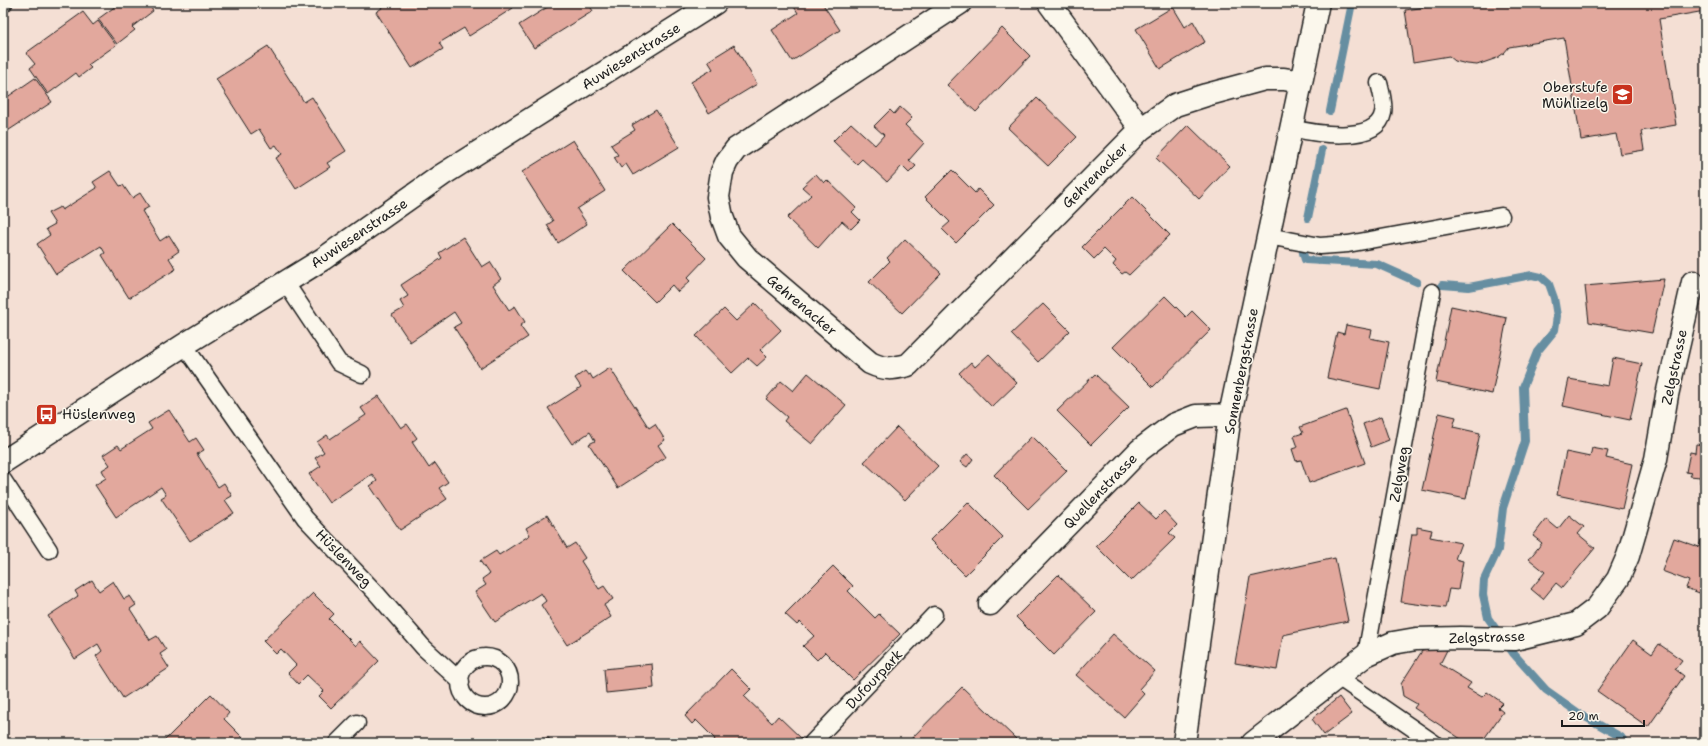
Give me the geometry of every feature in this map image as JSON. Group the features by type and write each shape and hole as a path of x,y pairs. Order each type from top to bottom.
{"street":[{"name":"Auwiesenstrasse","path":"3,462 184,345 323,259 442,175 715,3"},
{"name":"Gehrenacker","path":"960,3 736,149 727,161 722,172 718,197 722,217 730,236 747,258 870,363 881,368 894,369 908,364 1140,129 1175,105 1265,79 1284,78 1301,82"},
{"path":"1049,3 1140,129"},
{"name":"Sonnenbergstrasse","path":"1184,743 1230,415 1318,3"},
{"name":"Zelgstrasse","path":"1253,743 1366,655 1393,643 1416,639 1515,639 1576,624 1597,608 1618,579 1628,556 1656,459 1667,395 1693,282"},
{"name":"Quellenstrasse","path":"990,604 1140,450 1173,425 1196,416 1230,415"}],"lane":[{"path":"1291,128 1333,135 1366,131 1380,123 1384,112 1379,83"},
{"path":"1268,236 1320,246 1348,244 1500,216"},
{"path":"285,282 339,363 362,374"},
{"name":"Zelgweg","path":"1366,655 1432,292"},
{"name":"Hüslenweg","path":"184,345 305,518 377,594 423,647 461,682"},
{"path":"3,480 49,550"},
{"name":"Dufourpark","path":"812,743 934,615"},
{"path":"1338,677 1434,743"},
{"path":"338,743 357,723"}],"building":[{"path":"120,3 148,3 153,11 132,27 135,30 117,44 98,19"},
{"path":"379,3 510,3 513,8 469,36 464,28 439,43 443,49 412,68 376,12 382,8"},
{"path":"554,3 588,3 593,11 534,48 519,25"},
{"path":"795,3 822,3 840,30 792,61 772,30 798,13 793,5"},
{"path":"869,3 877,3 871,7"},
{"name":"Oberstufe Mühlizelg","path":"1442,3 1705,3 1705,11 1659,19 1676,125 1641,131 1644,150 1620,154 1616,134 1581,140 1564,38 1509,47 1497,58 1477,65 1455,61 1449,56 1413,62 1405,10 1442,5"},
{"path":"1173,7 1185,27 1193,21 1205,42 1160,69 1136,29"},
{"path":"83,12 93,25 98,21 116,45 88,65 91,68 79,77 76,73 48,94 30,68 35,64 26,53"},
{"path":"1002,28 1030,56 976,112 947,85"},
{"path":"734,45 757,84 709,113 691,82 713,69 708,61"},
{"path":"268,46 304,102 312,97 346,151 327,163 330,167 296,189 276,158 282,154 276,145 271,148 259,129 251,134 216,79"},
{"path":"35,78 52,102 3,134 3,108 7,106 3,100"},
{"path":"1037,98 1077,137 1048,166 1008,128"},
{"path":"900,107 912,118 905,125 924,143 909,160 916,166 909,173 902,166 887,182 862,159 857,164 833,141 851,123 875,145 884,135 874,126 890,110 894,114"},
{"path":"656,110 679,147 633,175 626,164 621,168 614,157 618,155 611,145 635,130 632,125"},
{"path":"1188,125 1230,166 1199,199 1156,158"},
{"path":"573,140 605,191 577,209 587,224 558,243 547,225 553,221 522,172"},
{"path":"952,170 975,193 978,189 994,205 956,243 942,229 950,222 925,197"},
{"path":"110,171 120,186 123,185 132,198 140,193 149,207 142,211 160,241 169,235 179,251 169,258 176,269 129,298 102,255 105,253 101,246 56,274 37,244 50,235 46,229 55,224 48,213 60,207 62,210 97,188 93,182"},
{"path":"816,174 824,183 827,180 856,208 852,212 860,220 851,229 842,221 818,248 787,218 811,195 802,187"},
{"path":"1132,197 1170,235 1129,275 1125,272 1122,274 1113,265 1116,261 1104,249 1094,259 1082,247"},
{"path":"672,224 706,258 687,278 690,281 678,292 672,285 655,302 624,271"},
{"path":"463,237 482,267 490,262 501,279 493,285 509,310 515,306 525,322 520,326 528,337 480,368 454,327 461,323 454,312 410,342 392,315 404,308 400,301 408,296 401,285 442,258 439,253"},
{"path":"905,239 941,273 902,313 869,282 890,261 887,258"},
{"path":"1664,279 1652,333 1589,322 1585,286"},
{"path":"1165,296 1186,317 1192,311 1211,330 1153,387 1113,347"},
{"path":"755,303 781,330 760,350 767,357 757,366 748,358 732,373 696,336 724,309 736,321"},
{"path":"1043,304 1070,331 1038,362 1011,334"},
{"path":"1451,306 1507,318 1492,394 1436,382"},
{"path":"1346,325 1372,330 1370,338 1389,342 1380,389 1327,378 1337,332 1344,334"},
{"path":"989,354 1017,383 992,407 959,373 971,362 975,367"},
{"path":"1613,358 1642,364 1630,420 1563,406 1569,379 1608,386"},
{"path":"610,368 649,428 655,424 665,440 658,445 666,457 618,488 589,444 595,441 590,432 572,444 548,408 581,387 575,378 585,371 588,375 590,374 593,379"},
{"path":"808,373 846,405 812,444 784,421 787,417 766,399 781,381 793,391"},
{"path":"1095,374 1129,407 1091,445 1057,411"},
{"path":"379,396 401,428 407,424 417,438 412,442 429,468 435,463 448,482 439,488 447,499 400,530 370,486 377,481 372,474 329,503 309,474 321,466 315,458 324,452 317,442 327,435 330,439 366,415 361,408"},
{"path":"169,410 190,442 196,438 204,450 197,454 218,487 224,483 232,496 225,500 234,513 190,541 161,498 166,495 161,487 116,517 95,485 106,478 102,470 110,465 103,455 118,445 121,449 152,429 148,423"},
{"path":"1346,410 1365,463 1309,483 1301,460 1296,461 1292,449 1298,447 1294,436 1303,433 1300,427"},
{"path":"1439,413 1456,417 1453,427 1480,433 1466,499 1422,490"},
{"path":"1381,417 1389,440 1371,447 1363,424"},
{"path":"897,427 938,466 905,500 864,462"},
{"path":"1032,436 1067,471 1028,509 994,475"},
{"path":"1696,444 1705,445 1705,484 1700,483 1700,477 1690,476 1692,473 1686,472 1690,452 1695,453"},
{"path":"1592,448 1608,451 1606,458 1632,464 1622,509 1557,495 1566,452 1590,457"},
{"path":"967,454 973,459 967,467 960,462"},
{"path":"968,502 1003,537 965,575 930,540"},
{"path":"1139,503 1156,519 1164,511 1177,525 1169,533 1175,538 1131,581 1096,546"},
{"path":"547,515 567,548 575,543 585,558 581,561 599,589 604,586 613,599 604,605 611,617 567,645 541,605 546,601 541,593 495,622 475,592 486,585 482,579 489,574 480,561 496,551 499,555 530,535 526,528"},
{"path":"1569,515 1584,527 1578,534 1595,548 1562,588 1556,583 1543,599 1531,589 1545,572 1529,559 1542,543 1533,536 1546,519 1558,529"},
{"path":"1417,527 1432,530 1430,537 1461,543 1455,559 1463,561 1458,590 1449,589 1445,608 1401,602 1412,534 1417,534"},
{"path":"1674,538 1699,547 1701,540 1705,542 1705,595 1686,588 1689,581 1662,571"},
{"path":"1335,558 1348,621 1283,635 1277,670 1235,663 1250,577"},
{"path":"833,566 853,586 848,591 875,618 879,614 900,634 853,680 825,652 817,660 803,646 814,636 800,622 797,625 785,614"},
{"path":"1058,575 1096,612 1054,655 1016,617"},
{"path":"92,580 99,591 113,581 124,599 130,596 136,605 130,609 150,640 157,636 166,650 160,654 169,668 123,698 96,656 102,651 98,644 75,659 48,616 78,596 75,591"},
{"path":"313,593 334,614 329,619 356,646 360,641 379,661 331,708 319,696 324,691 307,675 298,684 288,673 296,665 281,649 276,654 263,641"},
{"path":"1113,634 1155,671 1139,689 1144,694 1124,717 1076,675"},
{"path":"1633,640 1652,654 1659,644 1682,660 1675,669 1684,676 1648,727 1597,691"},
{"path":"1438,644 1447,650 1440,664 1471,683 1467,688 1482,697 1487,692 1503,703 1498,708 1503,712 1481,743 1467,743 1414,708 1417,704 1403,696 1401,684 1422,651 1435,649"},
{"path":"652,664 654,688 606,693 604,669"},
{"path":"731,669 751,689 744,696 772,723 778,716 802,739 797,743 712,743 715,739 696,720 692,724 685,716"},
{"path":"962,687 1016,739 1012,743 907,743"},
{"path":"211,694 229,713 224,719 248,743 162,743"},
{"path":"1339,697 1352,714 1324,735 1312,719"},
{"path":"549,738 549,743 522,743 522,741"}],"waterway":[{"path":"1330,111 1352,3"},
{"path":"1308,218 1322,150"},
{"path":"1303,253 1305,260 1377,264 1417,282"},
{"path":"1442,285 1469,287 1532,275 1541,277 1549,284 1554,298 1557,316 1555,330 1537,352 1523,387 1525,441 1503,508 1498,550 1484,580 1483,595 1488,618 1513,653 1546,690 1580,714 1621,737 1625,743"}],"place":[{"name":"Oberstufe Mühlizelg","path":"1623,95"},
{"name":"Hüslenweg","path":"46,414"}]}
